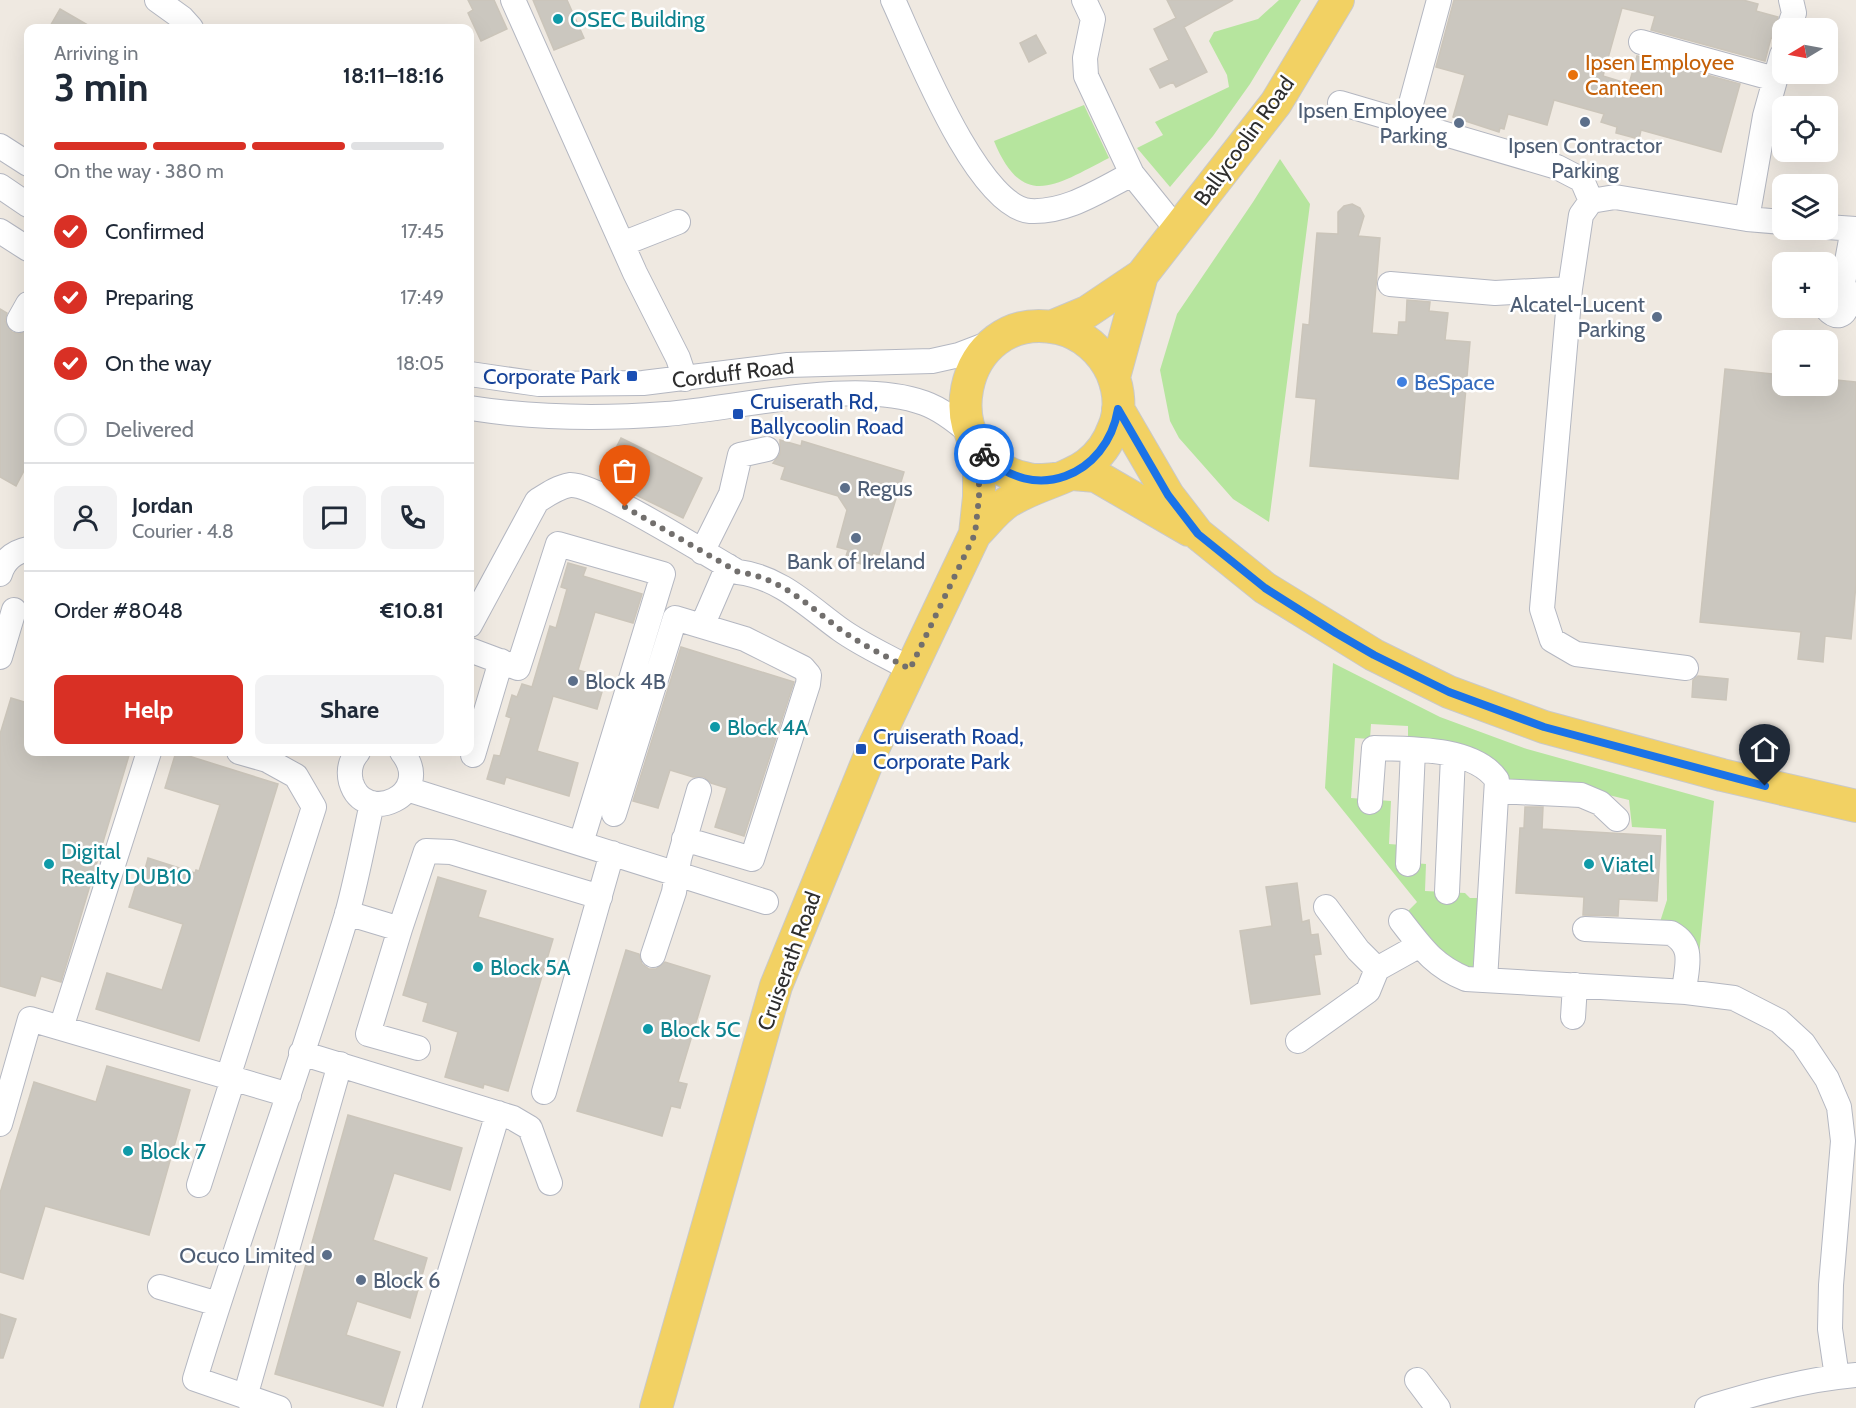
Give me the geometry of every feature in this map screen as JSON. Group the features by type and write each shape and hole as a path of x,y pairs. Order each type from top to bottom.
{"main road":[{"name":"Ballycoolin Road","path":"1051,327 1087,312 1142,275 1276,103 1338,0"},
{"name":"Ballycoolin Road","path":"1114,377 1142,275"},
{"path":"1064,477 1087,466 1099,455 1110,439 1118,409 1114,377 1100,353 1077,335 1051,327 1035,326 1012,332 995,342 976,362 966,388 965,412 975,441 992,463 1008,473 1029,480 1096,476 1167,519 1198,534 1265,588 1318,622 1374,655 1449,692 1544,727 1722,775 1856,806"},
{"path":"1118,409 1168,495 1198,534"},
{"name":"Cruiserath Road","path":"656,1408 776,986 842,822 910,669 975,534 979,497 975,441"},
{"name":"Cruiserath Road","path":"975,534 1009,501 1064,477"}],"street":[{"path":"157,0 187,24"},
{"path":"513,0 622,244 678,358 685,380"},
{"path":"893,0 955,133 984,178 1008,202 1027,210 1047,211 1066,206 1132,174"},
{"path":"1084,0 1093,19 1085,58 1086,76 1132,174 1178,231"},
{"path":"1406,122 1439,0"},
{"path":"1791,0 1793,18"},
{"path":"1641,42 1772,78"},
{"path":"1746,219 1756,156 1774,84"},
{"path":"1340,103 1557,168 1582,180 1591,201"},
{"path":"0,146 24,161"},
{"path":"0,186 24,202"},
{"path":"1686,668 1576,654 1552,640 1542,609 1570,289 1581,215 1591,201 1615,197 1746,219 1772,221"},
{"path":"622,244 678,222"},
{"path":"1838,228 1855,229 1838,277"},
{"path":"0,231 24,246"},
{"path":"1390,284 1495,293 1570,289"},
{"path":"1838,287 1854,293 1852,308 1838,314"},
{"name":"Corduff Road","path":"474,375 539,384 581,385 685,380 788,365 932,361 959,355 995,342"},
{"name":"Corduff Road","path":"474,409 510,414 612,417 667,414 804,397 876,394 904,397 926,404 948,416 975,441"},
{"path":"702,552 731,494 740,455 767,449"},
{"path":"474,618 537,501 554,490 572,485 590,489 733,569 744,582 771,600 806,619 843,631 910,669"},
{"path":"474,651 518,668 558,544 663,574 581,843"},
{"path":"1,568 12,555 24,550"},
{"path":"702,626 733,569"},
{"path":"0,657 14,605"},
{"path":"614,814 675,618 745,639 803,668 809,675 752,859 684,839"},
{"path":"474,752 501,661"},
{"path":"1370,802 1374,748 1435,751 1484,765 1497,780 1485,980"},
{"path":"1408,864 1413,750"},
{"path":"60,1028 148,756"},
{"path":"199,1185 314,807 296,776 267,760 253,756"},
{"path":"351,756 352,785 364,800 372,803 392,802 407,789 411,770 404,756"},
{"path":"1447,892 1453,756"},
{"path":"407,789 766,902"},
{"path":"653,955 674,892 684,839 699,790"},
{"path":"1497,791 1581,795 1600,803 1617,819"},
{"path":"279,1408 195,1379 218,1304 290,1095 301,1053 347,913 372,803"},
{"path":"418,1048 368,1035 426,851 451,852 600,897"},
{"path":"544,1092 612,853"},
{"path":"1326,907 1358,950 1377,969"},
{"path":"347,913 400,929"},
{"path":"1401,921 1428,956 1446,971 1466,979 1684,992 1734,998 1779,1021 1803,1043 1827,1079 1839,1107 1843,1141 1831,1285 1830,1329 1846,1376 1748,1395 1707,1408"},
{"path":"1586,929 1671,933 1680,938 1686,943 1688,953 1684,992"},
{"path":"1298,1041 1368,991 1377,969 1420,945"},
{"path":"1573,1017 1575,986"},
{"path":"0,1124 30,1019 290,1095"},
{"path":"301,1053 513,1118 530,1128 550,1183"},
{"path":"245,1396 340,1064"},
{"path":"408,1408 498,1113"},
{"path":"160,1287 218,1304"},
{"path":"1417,1380 1438,1408"}],"green space":[{"path":"1279,0 1301,0 1250,84 1213,136 1170,187 1137,148 1163,135 1155,122 1229,87 1227,75 1209,41 1214,32 1258,19"},
{"path":"1084,105 1109,158 1057,183 1043,186 1029,184 1017,177 1005,163 994,141"},
{"path":"1280,159 1310,204 1269,522 1233,499 1179,438 1170,421 1160,370 1177,314"},
{"path":"1333,663 1440,717 1527,749 1714,801 1698,966 1659,925 1667,900 1666,829 1632,827 1629,800 1580,788 1517,784 1408,741 1408,726 1371,724 1370,739 1355,738 1351,798 1391,801 1389,844 1402,845 1401,862 1426,864 1425,891 1465,893 1470,898 1483,898 1480,958 1471,969 1449,960 1408,911 1417,902 1325,788"}],"building":[{"path":"468,0 494,0 507,29 481,41 468,13 473,10"},
{"name":"OSEC Building","path":"533,0 567,0 584,38 554,50"},
{"path":"1167,0 1233,0 1184,27 1207,72 1176,87 1173,82 1160,88 1150,69 1169,60 1154,29 1176,18"},
{"path":"1454,0 1743,0 1758,4 1756,11 1778,17 1772,18 1772,38 1765,61 1651,30 1655,16 1622,8 1603,76 1629,84 1637,56 1740,84 1721,152 1641,130 1639,139 1616,133 1617,127 1601,122 1604,114 1554,100 1547,125 1508,114 1504,129 1500,128 1499,132 1453,117 1465,75 1436,67"},
{"path":"60,9 86,24 51,24"},
{"path":"1036,35 1046,53 1029,62 1020,43"},
{"path":"1352,204 1360,208 1364,216 1358,236 1380,238 1372,333 1398,335 1399,322 1406,322 1407,300 1430,302 1429,311 1448,313 1445,340 1470,342 1458,479 1310,466 1316,399 1296,397 1303,324 1309,325 1317,233 1338,234 1338,212 1344,206"},
{"path":"0,309 7,313 5,321 12,332 20,334 24,332 24,471 16,486 0,477"},
{"path":"1725,369 1772,374 1772,396 1838,396 1838,380 1856,382 1856,584 1851,639 1825,636 1823,662 1798,659 1801,632 1700,622"},
{"path":"621,438 702,478 683,518 601,478"},
{"path":"780,440 801,446 802,441 904,472 879,555 873,553 868,566 845,559 848,550 837,547 847,510 838,496 781,479 785,467 773,463 780,454"},
{"name":"Block 4B","path":"568,563 586,568 583,576 642,594 633,623 595,612 578,670 606,678 597,709 553,696 537,751 578,763 569,796 506,777 504,784 487,779 494,755 500,756 511,718 506,716 512,695 517,697 522,684 532,687 550,626 556,628 567,589 561,587"},
{"name":"Block 4A","path":"681,647 794,682 744,836 715,827 727,788 711,783 704,777 693,777 670,770 658,808 633,801"},
{"path":"1698,676 1728,679 1726,700 1692,697 1693,680"},
{"name":"Digital Realty DUB10","path":"11,698 24,702 24,756 129,756 61,982 41,976 35,996 0,986 0,734"},
{"path":"175,756 189,756 278,784 199,1041 96,1009 107,973 162,990 183,924 129,907 140,872 144,873 148,858 195,873 196,870 199,871 220,805 165,788"},
{"name":"Viatel","path":"1525,807 1543,807 1542,829 1661,836 1657,901 1619,899 1618,916 1583,915 1584,897 1516,893 1520,828 1524,828"},
{"name":"Block 5A","path":"438,877 486,891 478,917 553,939 508,1091 484,1084 483,1088 445,1077 458,1032 423,1021 428,1003 403,995"},
{"path":"1297,883 1302,922 1309,920 1311,935 1318,934 1321,954 1314,955 1320,994 1251,1004 1240,931 1272,926 1266,887"},
{"name":"Block 5C","path":"626,950 639,954 642,964 649,969 656,969 665,962 710,976 678,1082 687,1084 680,1108 671,1106 662,1136 577,1111"},
{"path":"107,1066 190,1090 149,1235 45,1206 23,1279 0,1272 0,1193 34,1082 96,1102"},
{"name":"Block 6","path":"348,1115 462,1148 450,1190 394,1173 373,1240 427,1258 410,1318 357,1301 346,1335 400,1352 383,1406 275,1374"},
{"path":"0,1314 16,1319 3,1358 0,1358"}],"way so far":[{"path":"625,507 738,572 753,574 800,597 843,631 910,669 975,534 979,497 979,449 984,454"}],"place":[{"name":"OSEC Building","path":"558,19"},
{"name":"Ipsen Employee Canteen","path":"1573,75"},
{"name":"Ipsen Contractor Parking","path":"1585,122"},
{"name":"Ipsen Employee Parking","path":"1459,123"},
{"name":"Alcatel-Lucent Parking","path":"1657,317"},
{"name":"Corporate Park","path":"632,376"},
{"name":"BeSpace","path":"1402,382"},
{"name":"Cruiserath Rd, Ballycoolin Road","path":"738,414"},
{"name":"Regus","path":"845,488"},
{"name":"Bank of Ireland","path":"856,538"},
{"name":"Block 4B","path":"573,681"},
{"name":"Block 4A","path":"715,727"},
{"name":"Cruiserath Road, Corporate Park","path":"861,749"},
{"name":"Digital Realty DUB10","path":"49,864"},
{"name":"Viatel","path":"1589,864"},
{"name":"Block 5A","path":"478,967"},
{"name":"Block 5C","path":"648,1029"},
{"name":"Block 7","path":"128,1151"},
{"name":"Ocuco Limited","path":"327,1255"},
{"name":"Block 6","path":"361,1280"}],"route":[{"path":"984,454 992,463 1008,473 1029,480 1055,479 1073,474 1087,466 1099,455 1110,439 1118,409 1168,495 1198,534 1265,588 1336,633 1374,655 1449,692 1544,727 1765,786"}]}
